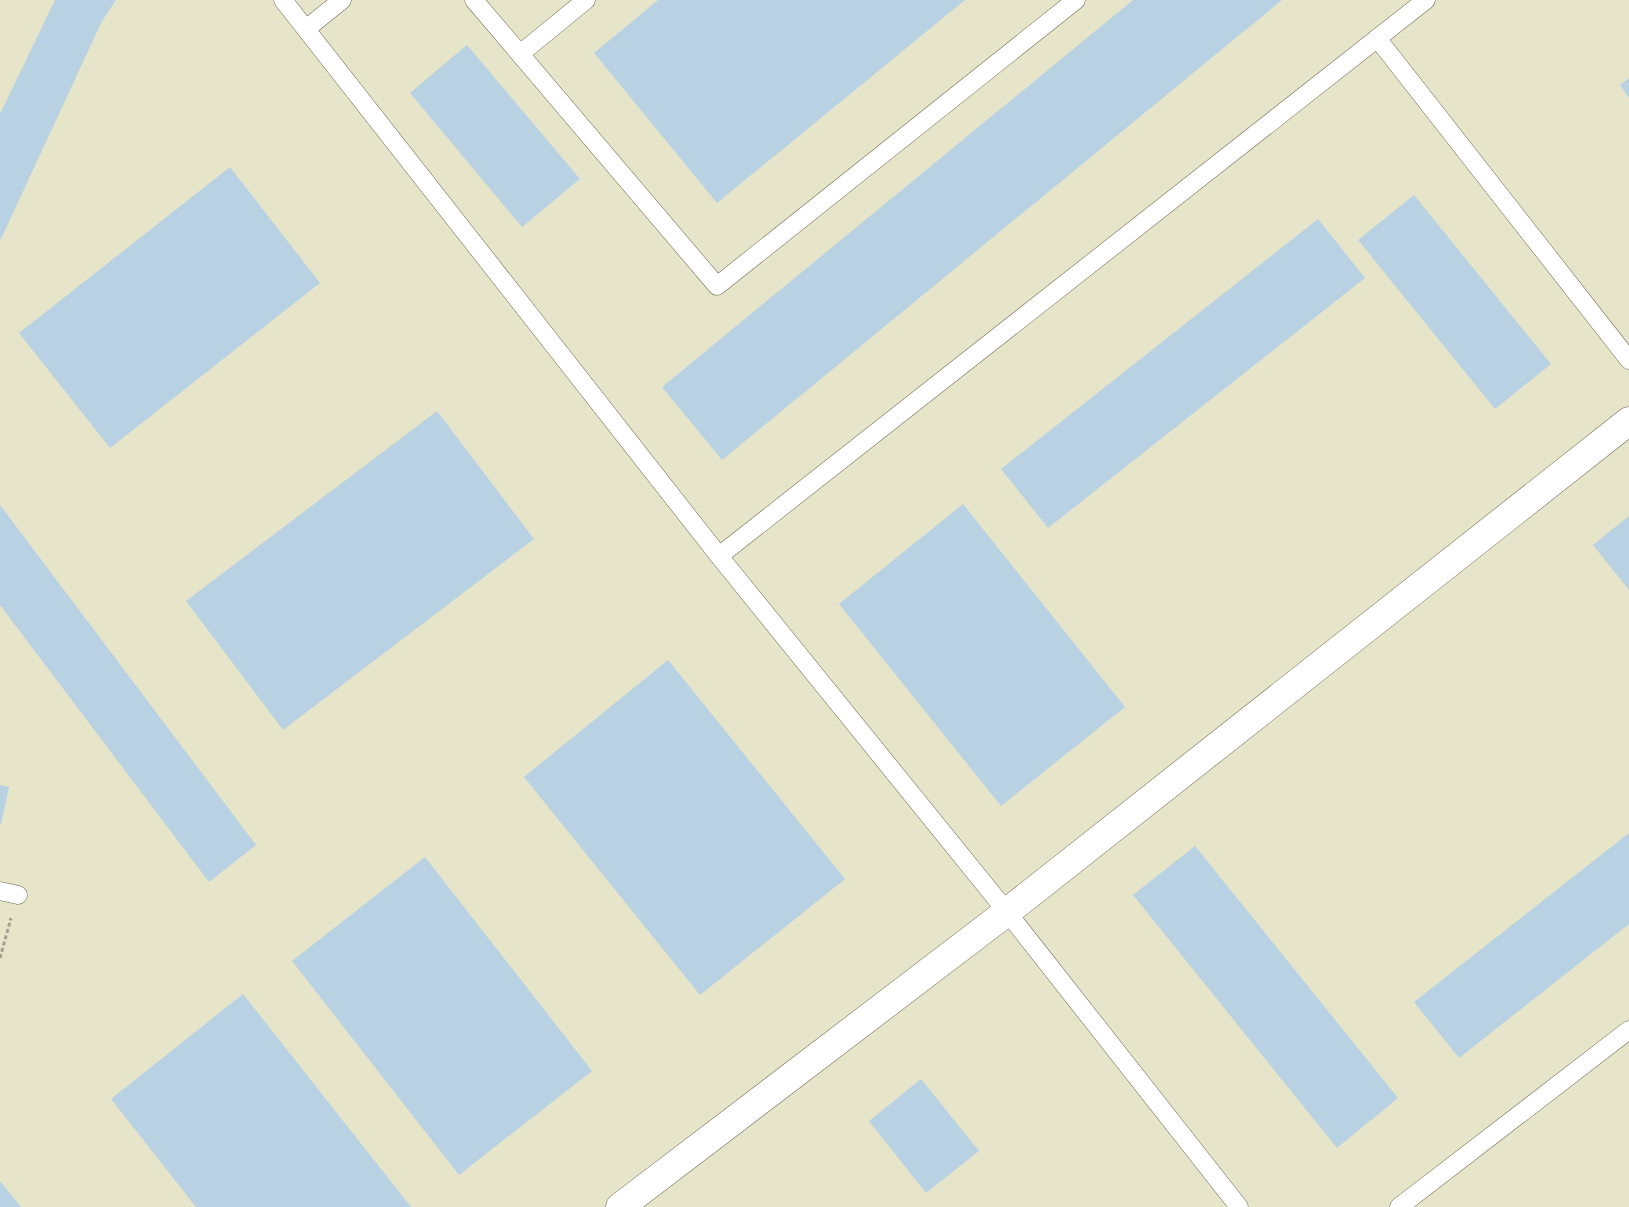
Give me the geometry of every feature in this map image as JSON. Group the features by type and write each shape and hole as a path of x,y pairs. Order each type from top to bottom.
{"street":[{"path":"620,1207 1007,912 1629,421"}],"lane":[{"path":"283,0 719,556 1007,912 1240,1207"},
{"path":"306,29 342,0"},
{"path":"474,0 717,286 1076,0"},
{"path":"520,54 586,0"},
{"path":"719,556 1426,0"},
{"path":"1377,38 1629,360"},
{"path":"0,891 18,895"},
{"path":"1398,1207 1629,1030"}],"path":[{"path":"0,958 18,895"}],"building":[{"path":"55,0 116,0 102,21 0,241 0,114"},
{"path":"658,0 965,0 717,203 594,53"},
{"path":"1133,0 1282,0 722,460 662,387"},
{"path":"467,45 580,179 522,227 410,93"},
{"path":"1629,78 1629,98 1620,85"},
{"path":"230,167 320,283 110,448 19,333"},
{"path":"1414,195 1551,364 1495,409 1358,240"},
{"path":"1318,219 1365,278 1048,528 1001,469"},
{"path":"437,411 534,539 283,730 186,601"},
{"path":"963,504 1125,707 1001,806 839,604"},
{"path":"0,505 256,845 209,882 0,605"},
{"path":"1629,516 1629,590 1593,545"},
{"path":"668,660 845,879 700,995 524,777"},
{"path":"0,785 9,787 1,824 0,824"},
{"path":"1629,833 1629,924 1459,1058 1414,1002"},
{"path":"1195,846 1398,1098 1337,1148 1133,895"},
{"path":"425,857 592,1071 459,1175 292,961"},
{"path":"243,994 411,1207 196,1207 111,1099"},
{"path":"921,1079 979,1151 926,1193 869,1121"},
{"path":"0,1181 21,1207 0,1207"}]}
